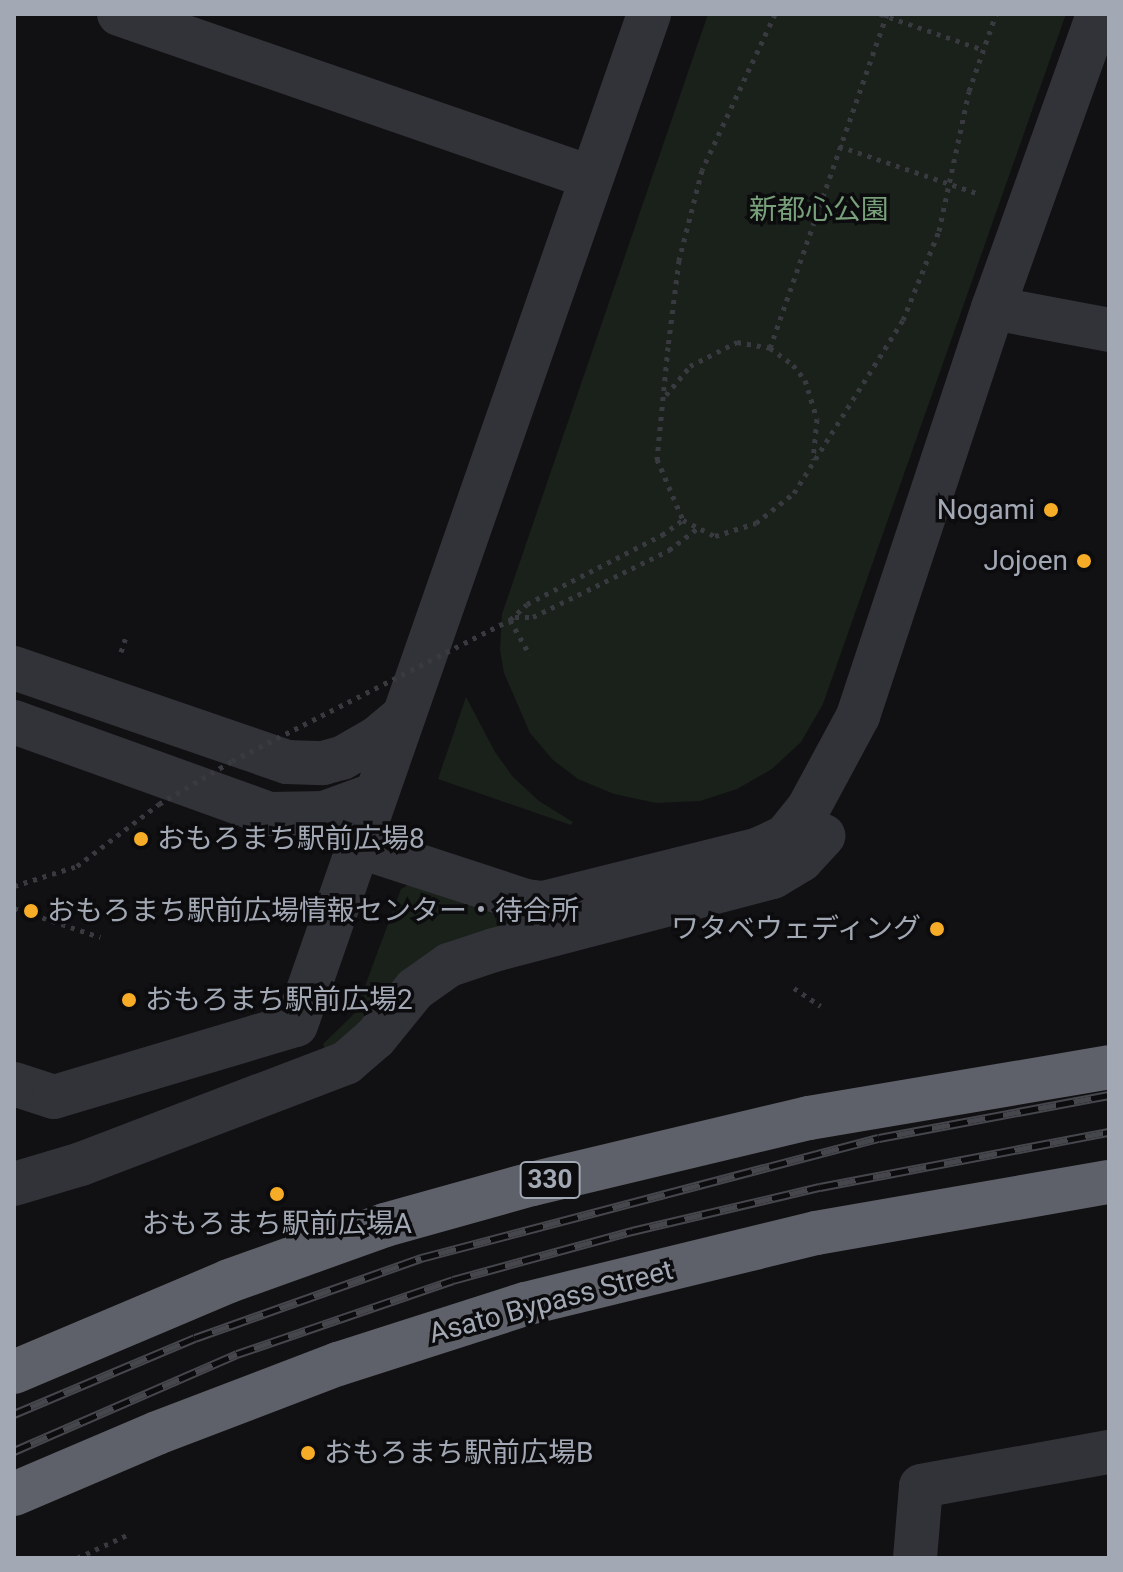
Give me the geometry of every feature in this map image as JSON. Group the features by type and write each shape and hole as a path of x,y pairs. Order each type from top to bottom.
{"highway":[{"name":"330","path":"14,1372 229,1281 414,1217 809,1118 1109,1067"},
{"name":"Asato Bypass Street","path":"14,1494 157,1433 338,1364 525,1304 816,1233 1109,1182"}],"street":[{"path":"119,14 591,177"},
{"path":"14,1084 54,1097 296,1025 361,847 376,794 649,14"},
{"path":"14,1184 81,1164 346,1063 375,1038 415,989 449,965 494,950 773,877 801,860 826,833 840,797 858,716 993,308 1098,14"},
{"path":"993,308 1109,330"},
{"path":"14,668 287,762 323,763 342,758 377,738 404,715"},
{"path":"361,847 526,901 559,901 759,849 785,837 808,809 858,716"},
{"path":"14,722 270,814 324,813 376,794"},
{"path":"14,1153 58,1164 81,1164"},
{"path":"915,1558 921,1486 1109,1452"}],"path":[{"path":"775,14 702,170 679,260 657,459 683,520 715,536 756,523 794,493 903,320 939,231 981,49 996,14"},
{"path":"770,348 884,15 981,49"},
{"path":"839,146 1028,210"},
{"path":"665,395 690,366 737,342 770,348 793,365 805,380 817,419 813,463"},
{"path":"14,886 77,866 159,804 232,761 513,618 527,604 662,535 683,520"},
{"path":"513,618 533,617 669,550 698,528"},
{"path":"513,618 530,655"},
{"path":"14,908 100,937"},
{"path":"794,988 821,1006"},
{"path":"77,1558 127,1535"}],"green space":[{"name":"新都心公園","path":"708,14 1066,14 823,704 801,742 772,769 737,789 700,801 656,803 614,794 578,779 553,760 530,733 504,673 500,650 502,614"},
{"path":"466,697 495,752 513,777 539,801 573,822 571,825 438,779"},
{"path":"408,885 509,919 514,924 327,1055 323,1044 355,1013 401,889"}],"railway":[{"path":"14,1414 195,1338 421,1258 879,1138 1109,1095"},
{"path":"14,1451 237,1354 453,1280 632,1231 820,1187 1109,1132"}],"place":[{"name":"Nogami","path":"1051,510"},
{"name":"Jojoen","path":"1084,561"},
{"name":"おもろまち駅前広場8","path":"141,839"},
{"name":"おもろまち駅前広場情報センター・待合所","path":"31,911"},
{"name":"ワタベウェディング","path":"937,929"},
{"name":"おもろまち駅前広場2","path":"129,1000"},
{"name":"おもろまち駅前広場A","path":"277,1194"},
{"name":"おもろまち駅前広場B","path":"308,1453"}]}
